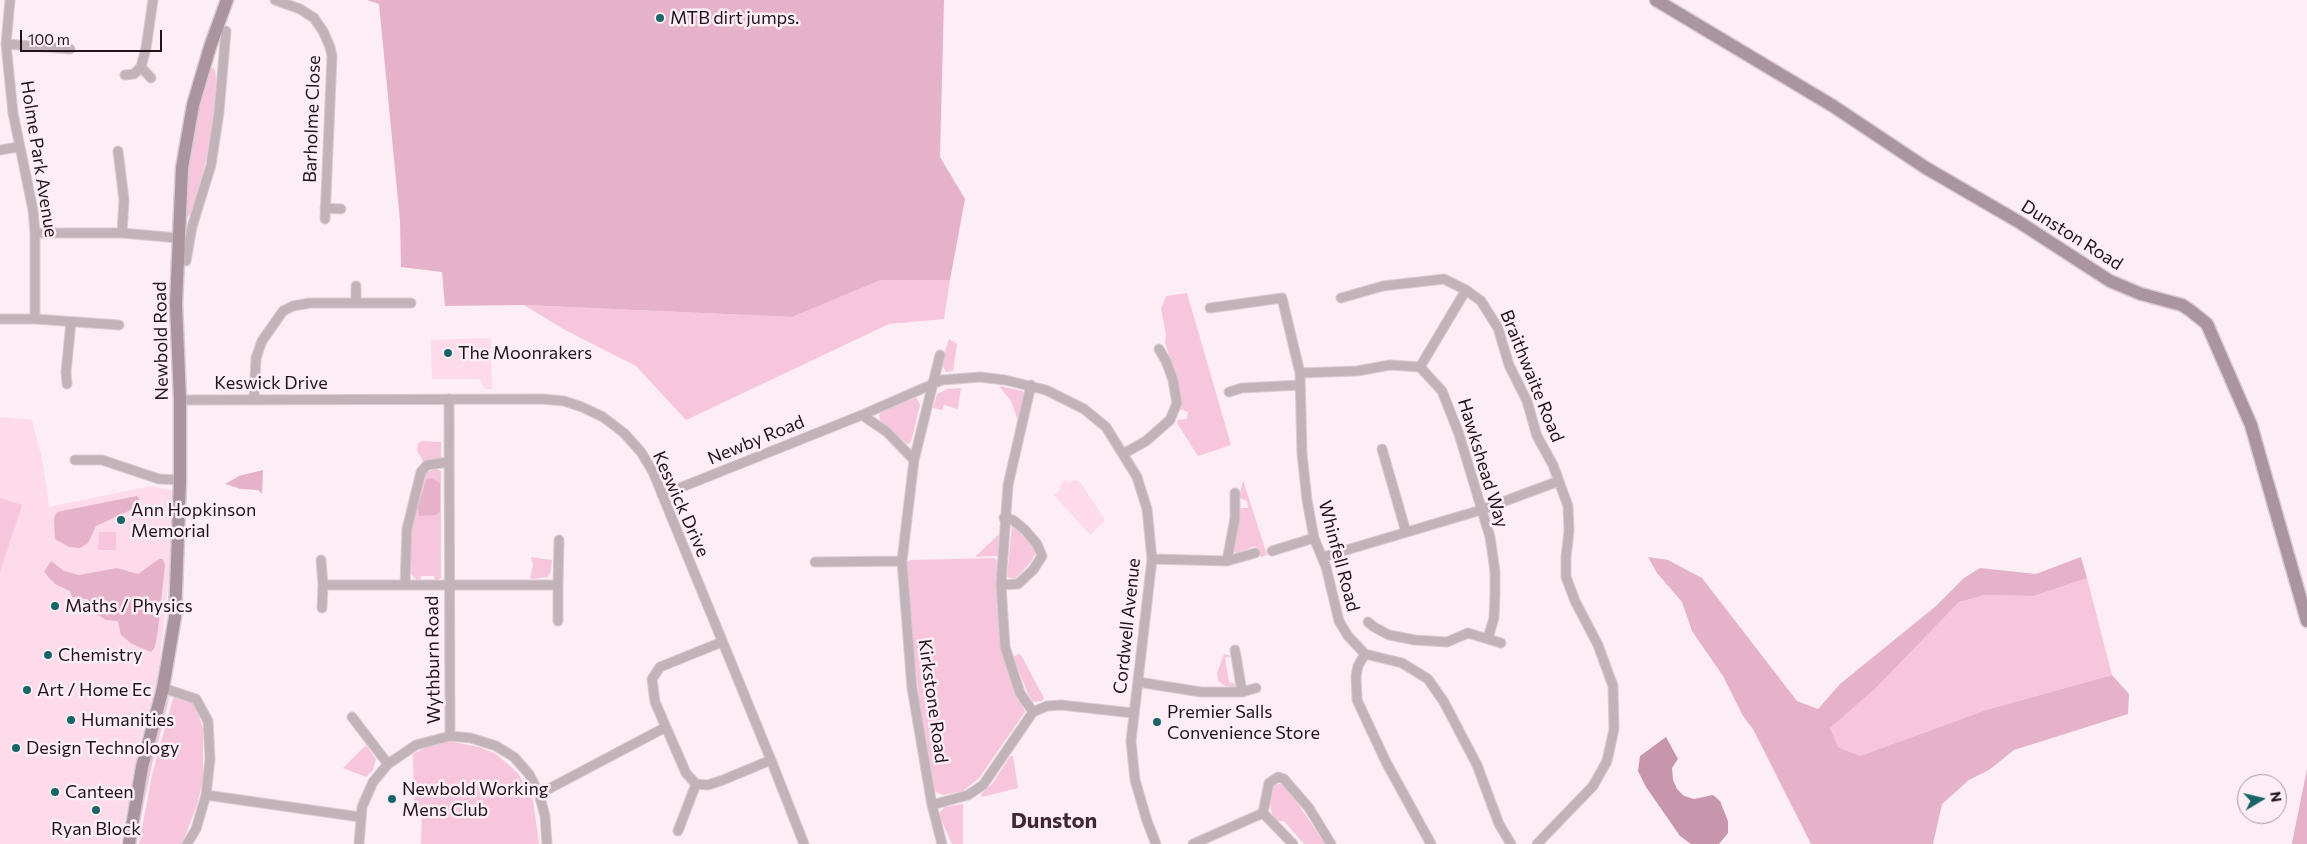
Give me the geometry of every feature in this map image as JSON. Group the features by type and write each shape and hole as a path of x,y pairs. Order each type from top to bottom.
{"main road":[{"name":"Newbold Road","path":"128,844 142,767 163,688 175,617 180,480 180,400 176,304 178,238 186,135 210,47 227,0"},
{"name":"Dunston Road","path":"1656,0 1816,96 1926,168 2019,222 2110,281 2141,294 2182,305 2207,324 2251,425 2307,622"}],"street":[{"name":"Holme Park Avenue","path":"10,0 4,64 18,147 33,210 35,233 35,319"},
{"path":"125,75 134,74 141,67 146,48 153,0"},
{"name":"Barholme Close","path":"275,0 300,9 314,18 323,31 330,47 332,56 325,219"},
{"name":"Newbold Road","path":"186,261 192,227 211,165 219,112 226,31"},
{"path":"6,44 70,48"},
{"path":"41,57 42,46"},
{"path":"141,67 151,78"},
{"path":"0,150 18,147"},
{"path":"118,151 124,200 122,233"},
{"name":"Barholme Close","path":"325,208 340,209"},
{"path":"35,233 122,233 178,238"},
{"name":"Braithwaite Road","path":"1340,298 1384,286 1444,278 1481,301 1498,328 1509,364 1527,401 1537,436 1559,481 1568,506 1569,531 1566,577 1575,601 1598,644 1613,686 1614,729 1607,761 1593,786 1537,844"},
{"path":"356,286 356,303"},
{"path":"1300,373 1357,371 1390,365 1420,367 1466,290"},
{"name":"Whinfell Road","path":"1210,308 1282,298 1300,373 1302,454 1307,500 1314,538 1323,557 1339,621 1348,636 1365,654"},
{"path":"254,399 256,358 262,341 283,310 310,303 411,303"},
{"path":"0,319 35,319 119,325"},
{"path":"67,384 66,372 71,322"},
{"path":"1123,454 1146,441 1170,420 1177,403 1173,380 1159,349"},
{"name":"Kirkstone Road","path":"940,354 931,384 914,460 902,560 912,688 932,804 942,844"},
{"name":"Hawkshead Way","path":"1420,367 1442,391 1448,403 1490,537 1495,571 1494,618 1488,638"},
{"name":"Cordwell Avenue","path":"931,384 954,378 980,377 1031,385 1063,397 1084,409 1106,427 1138,477 1147,509 1152,559 1131,741 1135,780 1156,844"},
{"name":"Newby Road","path":"662,495 862,415 931,384"},
{"path":"1031,385 1010,475 1004,518 1001,585 1005,647 1020,693 1033,712"},
{"path":"1229,392 1242,388 1300,385"},
{"name":"Wythburn Road","path":"449,399 448,585 450,736"},
{"name":"Keswick Drive","path":"180,400 542,399 564,401 582,407 610,422 624,433 641,452 662,495 804,844"},
{"path":"862,415 887,432 914,460"},
{"path":"1382,449 1406,532"},
{"path":"75,460 102,460 159,479 180,480"},
{"name":"Wythburn Road","path":"406,585 407,529 421,472 427,465 449,462"},
{"path":"1323,557 1481,510 1559,481"},
{"path":"1227,561 1235,518 1235,493"},
{"path":"1001,585 1018,584 1033,570 1042,556 1038,544 1025,530 1013,520 1004,518"},
{"path":"1272,551 1314,538"},
{"path":"558,621 559,540"},
{"path":"1152,559 1227,561 1255,553"},
{"path":"321,560 322,608"},
{"path":"815,562 902,560"},
{"name":"Wythburn Road","path":"323,585 558,585"},
{"path":"1368,622 1374,628 1389,634 1415,640 1447,642 1468,633 1501,643"},
{"path":"722,642 660,667 652,679 655,702 686,773 696,784 708,785 771,760"},
{"path":"1235,650 1242,692"},
{"path":"1431,844 1386,762 1357,700 1356,676 1358,666 1365,654 1402,663 1428,679 1444,702 1477,765 1499,824 1511,844"},
{"path":"1138,682 1201,692 1242,692 1256,688"},
{"path":"163,688 196,699 208,721 210,759 206,794 196,829 187,844"},
{"path":"932,804 968,795 983,785 1033,712 1047,706 1061,705 1133,713"},
{"path":"352,717 388,764"},
{"path":"539,794 666,727"},
{"path":"359,844 362,806 373,782 388,764 416,745 450,736 471,738 502,750 514,757 529,774 539,794 545,816 547,844"},
{"path":"1263,813 1269,783 1278,777 1284,778 1309,808 1331,844"},
{"path":"678,831 696,784"},
{"path":"206,794 360,817"},
{"path":"1193,844 1263,813"},
{"path":"1263,813 1294,844"}],"shaded area":[{"path":"367,0 944,0 940,157 965,199 950,280 881,280 792,317 524,305 445,306 442,272 401,267 400,221 379,4"},
{"path":"211,67 215,70 216,78 215,116 211,142 192,212 186,219 184,218 185,198 191,146 198,107 209,68"},
{"path":"881,280 950,280 944,319 889,324 686,420 636,366 565,330 524,305 792,317"},
{"path":"1187,293 1231,445 1198,456 1177,423 1178,420 1187,419 1188,412 1180,409 1181,394 1165,342 1166,335 1161,309 1166,296"},
{"path":"491,338 492,389 485,389 479,379 432,379 431,340"},
{"path":"949,339 957,344 953,371 946,372 941,363"},
{"path":"999,386 1023,391 1024,396 1018,421 1011,401"},
{"path":"961,388 958,409 944,405 942,410 933,408 937,394 947,389"},
{"path":"916,397 920,405 911,442 907,444 881,423 879,415 882,411"},
{"path":"0,417 32,420 43,463 49,507 151,486 175,491 174,531 158,677 138,750 120,844 0,844"},
{"path":"422,441 441,442 441,458 425,464 417,451 418,443"},
{"path":"435,468 441,471 441,578 435,581 434,576 421,576 420,581 418,581 410,573 414,512 426,473"},
{"path":"263,470 262,494 258,490 241,489 225,484 239,476"},
{"path":"431,478 440,483 440,512 436,515 419,516 418,508 425,483 427,479"},
{"path":"1065,479 1067,482 1075,480 1080,482 1105,520 1090,535 1054,495 1060,490 1059,487"},
{"path":"1243,480 1267,555 1261,557 1255,546 1237,553 1233,551 1239,512 1241,508 1248,508 1247,501 1239,498"},
{"path":"137,496 139,499 138,504 133,509 96,526 88,543 80,548 69,547 55,539 54,518 57,512"},
{"path":"0,498 22,505 0,572"},
{"path":"1012,525 1034,547 1036,552 1031,562 1015,579 1007,577"},
{"path":"99,532 116,532 116,550 98,550"},
{"path":"999,534 998,556 975,557"},
{"path":"531,557 552,560 551,571 548,577 530,578 533,565"},
{"path":"1648,557 1668,560 1702,578 1797,701 1818,709 1840,684 1936,606 1964,578 1980,568 2036,574 2081,557 2087,578 2034,596 1985,595 1959,602 1876,688 1830,728 1838,747 1860,756 1986,710 2112,675 2129,694 2128,714 2014,750 1989,770 1969,780 1942,804 1933,844 1811,844 1753,729 1743,716 1723,676 1692,631 1682,602 1657,573"},
{"path":"994,558 998,561 998,618 1001,651 1025,712 979,778 963,791 943,795 936,792 933,785 920,710 907,562 911,560"},
{"path":"159,559 163,559 165,565 158,629 155,647 151,652 132,644 121,635 118,621 106,620 97,614 94,605 87,599 72,597 70,591 55,584 44,572 51,561 64,571 79,575 117,568 138,574"},
{"path":"2087,578 2112,675 1986,710 1860,756 1838,747 1829,728 1876,688 1959,602 1985,595 2034,596"},
{"path":"1018,654 1021,655 1044,698 1042,701 1033,702 1028,694 1013,657"},
{"path":"1224,654 1232,656 1225,658 1229,682 1236,684 1234,687 1225,686 1218,681 1217,673"},
{"path":"174,695 189,700 197,708 203,729 203,780 197,805 182,844 139,844 152,775"},
{"path":"170,696 152,765 135,844 146,770 165,705"},
{"path":"1666,737 1678,759 1672,768 1673,780 1677,789 1684,796 1694,799 1713,795 1720,801 1728,821 1728,833 1719,844 1691,844 1680,836 1646,787 1638,771 1640,756"},
{"path":"448,741 479,747 496,754 518,773 533,800 539,844 421,844 422,811 414,810 413,754 429,746"},
{"path":"366,745 376,759 373,770 366,777 343,768"},
{"path":"1010,756 1013,756 1018,788 982,797 981,794 993,783"},
{"path":"2307,769 2307,844 2292,844 2292,843"},
{"path":"1284,784 1295,794 1294,798 1325,844 1304,844 1284,821 1278,821 1272,815 1269,798 1273,785"},
{"path":"963,804 963,844 952,844 940,817 940,812 945,807"}],"place":[{"name":"MTB dirt jumps.","path":"660,18"},
{"name":"The Moonrakers","path":"448,353"},
{"name":"Ann Hopkinson Memorial","path":"121,520"},
{"name":"Maths / Physics","path":"55,606"},
{"name":"Chemistry","path":"48,655"},
{"name":"Art / Home Ec","path":"27,690"},
{"name":"Humanities","path":"71,720"},
{"name":"Premier Salls Convenience Store","path":"1157,722"},
{"name":"Design Technology","path":"16,748"},
{"name":"Canteen","path":"55,792"},
{"name":"Newbold Working Mens Club","path":"392,799"},
{"name":"Ryan Block","path":"96,810"}],"district":[{"name":"Dunston","path":"1054,821"}]}
